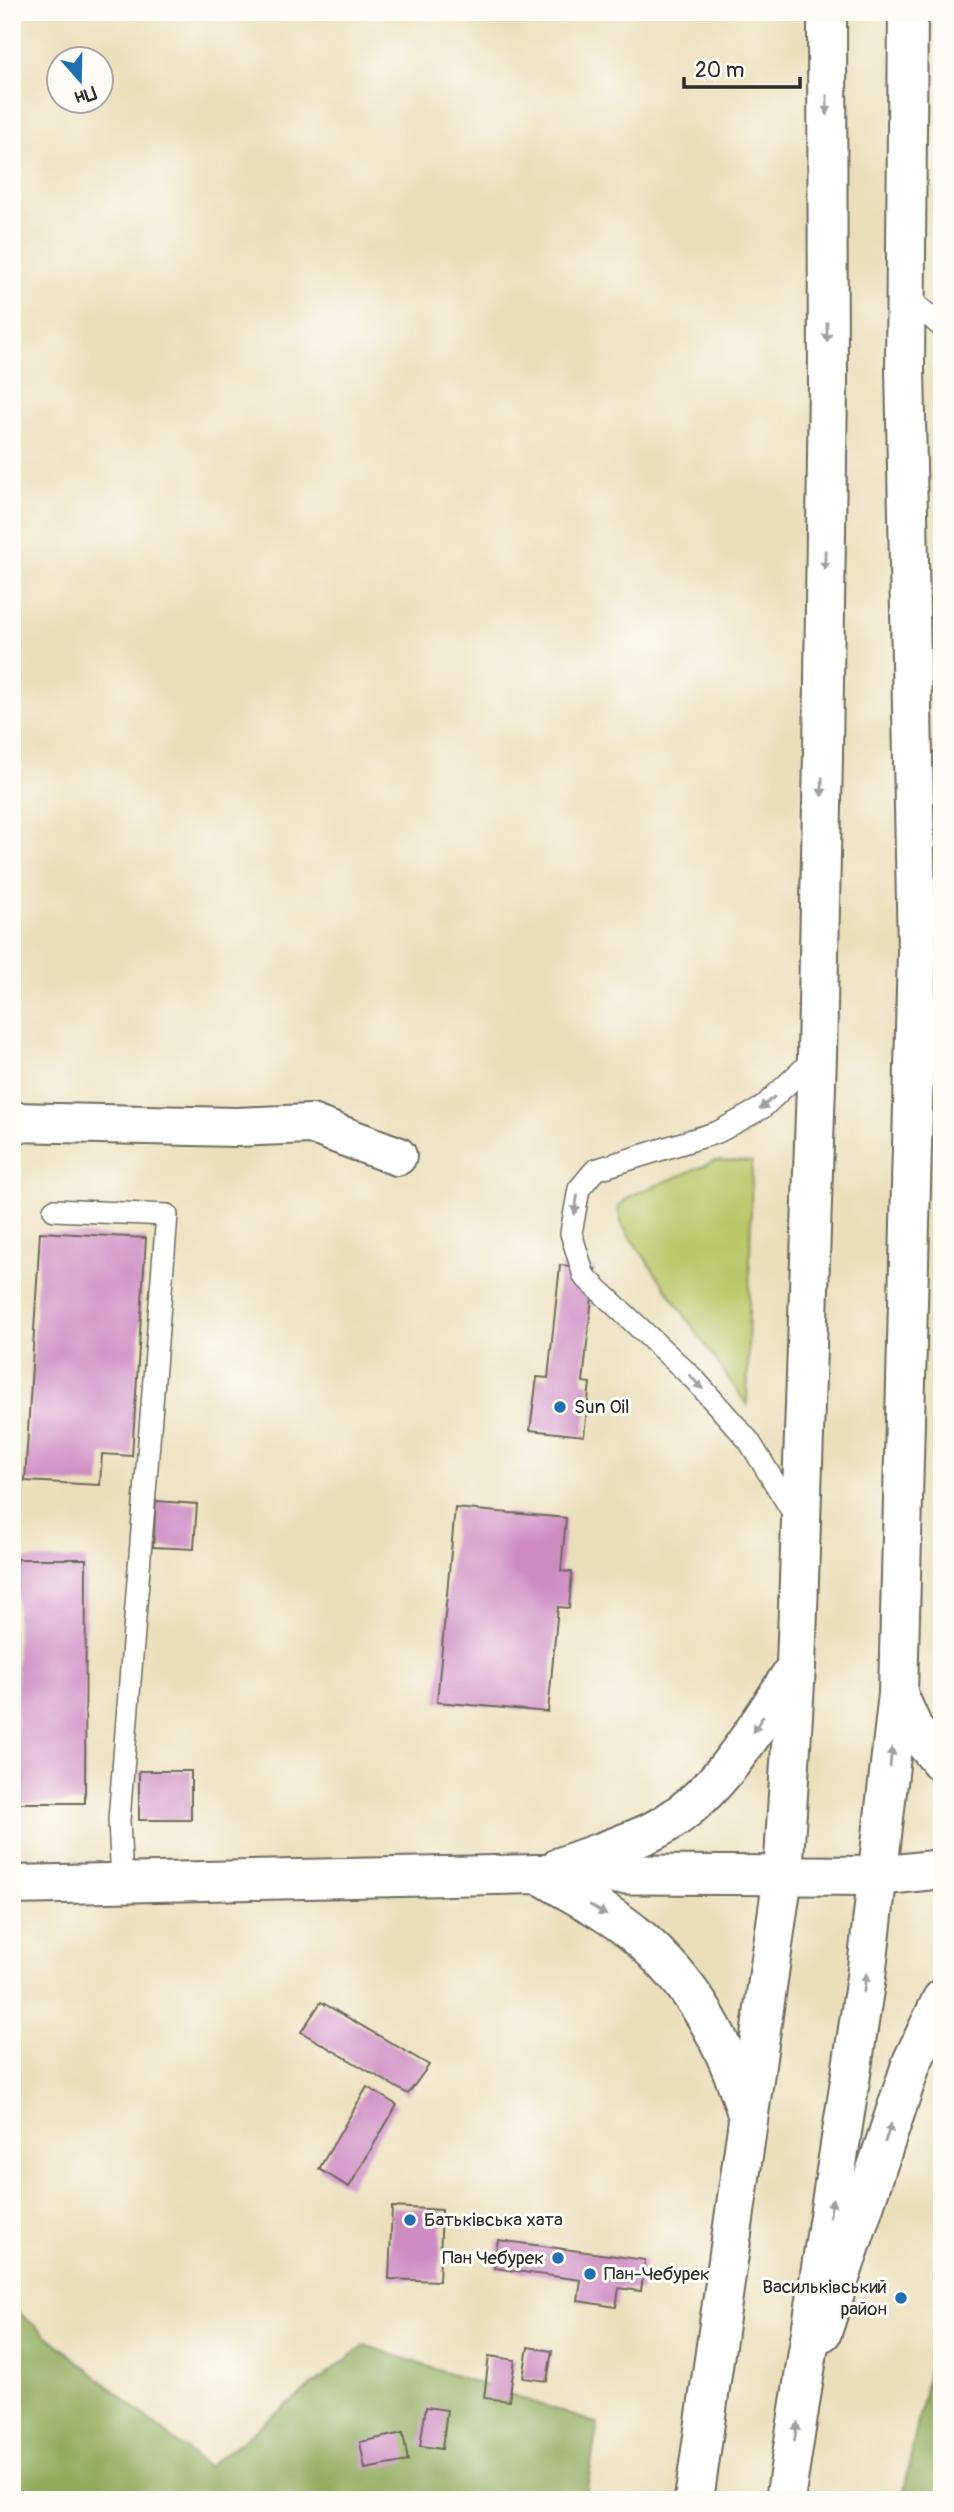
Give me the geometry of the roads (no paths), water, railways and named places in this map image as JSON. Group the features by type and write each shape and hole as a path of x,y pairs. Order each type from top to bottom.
{"main road":[{"path":"694,2500 783,1875 796,1667 817,1056 828,383 827,12"},
{"path":"785,2500 878,1876 898,1694 929,951 906,296 908,12"},
{"path":"12,1122 236,1127 312,1124 397,1157"},
{"path":"540,1874 652,1831 680,1812 725,1772 796,1667"},
{"path":"898,1694 914,1730 942,1763"},
{"path":"12,1885 540,1874 878,1876 932,1873 942,1869"},
{"path":"540,1874 634,1933 677,1975 709,2018 732,2064 747,2114"},
{"path":"804,2384 912,2062 942,1999"}],"lane":[{"path":"906,296 942,327"},
{"path":"800,1525 749,1441 695,1380 583,1276 571,1233 579,1189 595,1170 718,1132 762,1108 817,1056"},
{"path":"54,1209 167,1215 119,1820 122,1883"}],"place":[{"name":"Sun Oil","path":"560,1407"},
{"name":"Батьківська хата","path":"410,2220"},
{"name":"Пан Чебурек","path":"558,2258"},
{"name":"Пан-Чебурек","path":"590,2274"},
{"name":"Васильківський район","path":"901,2298"}]}
